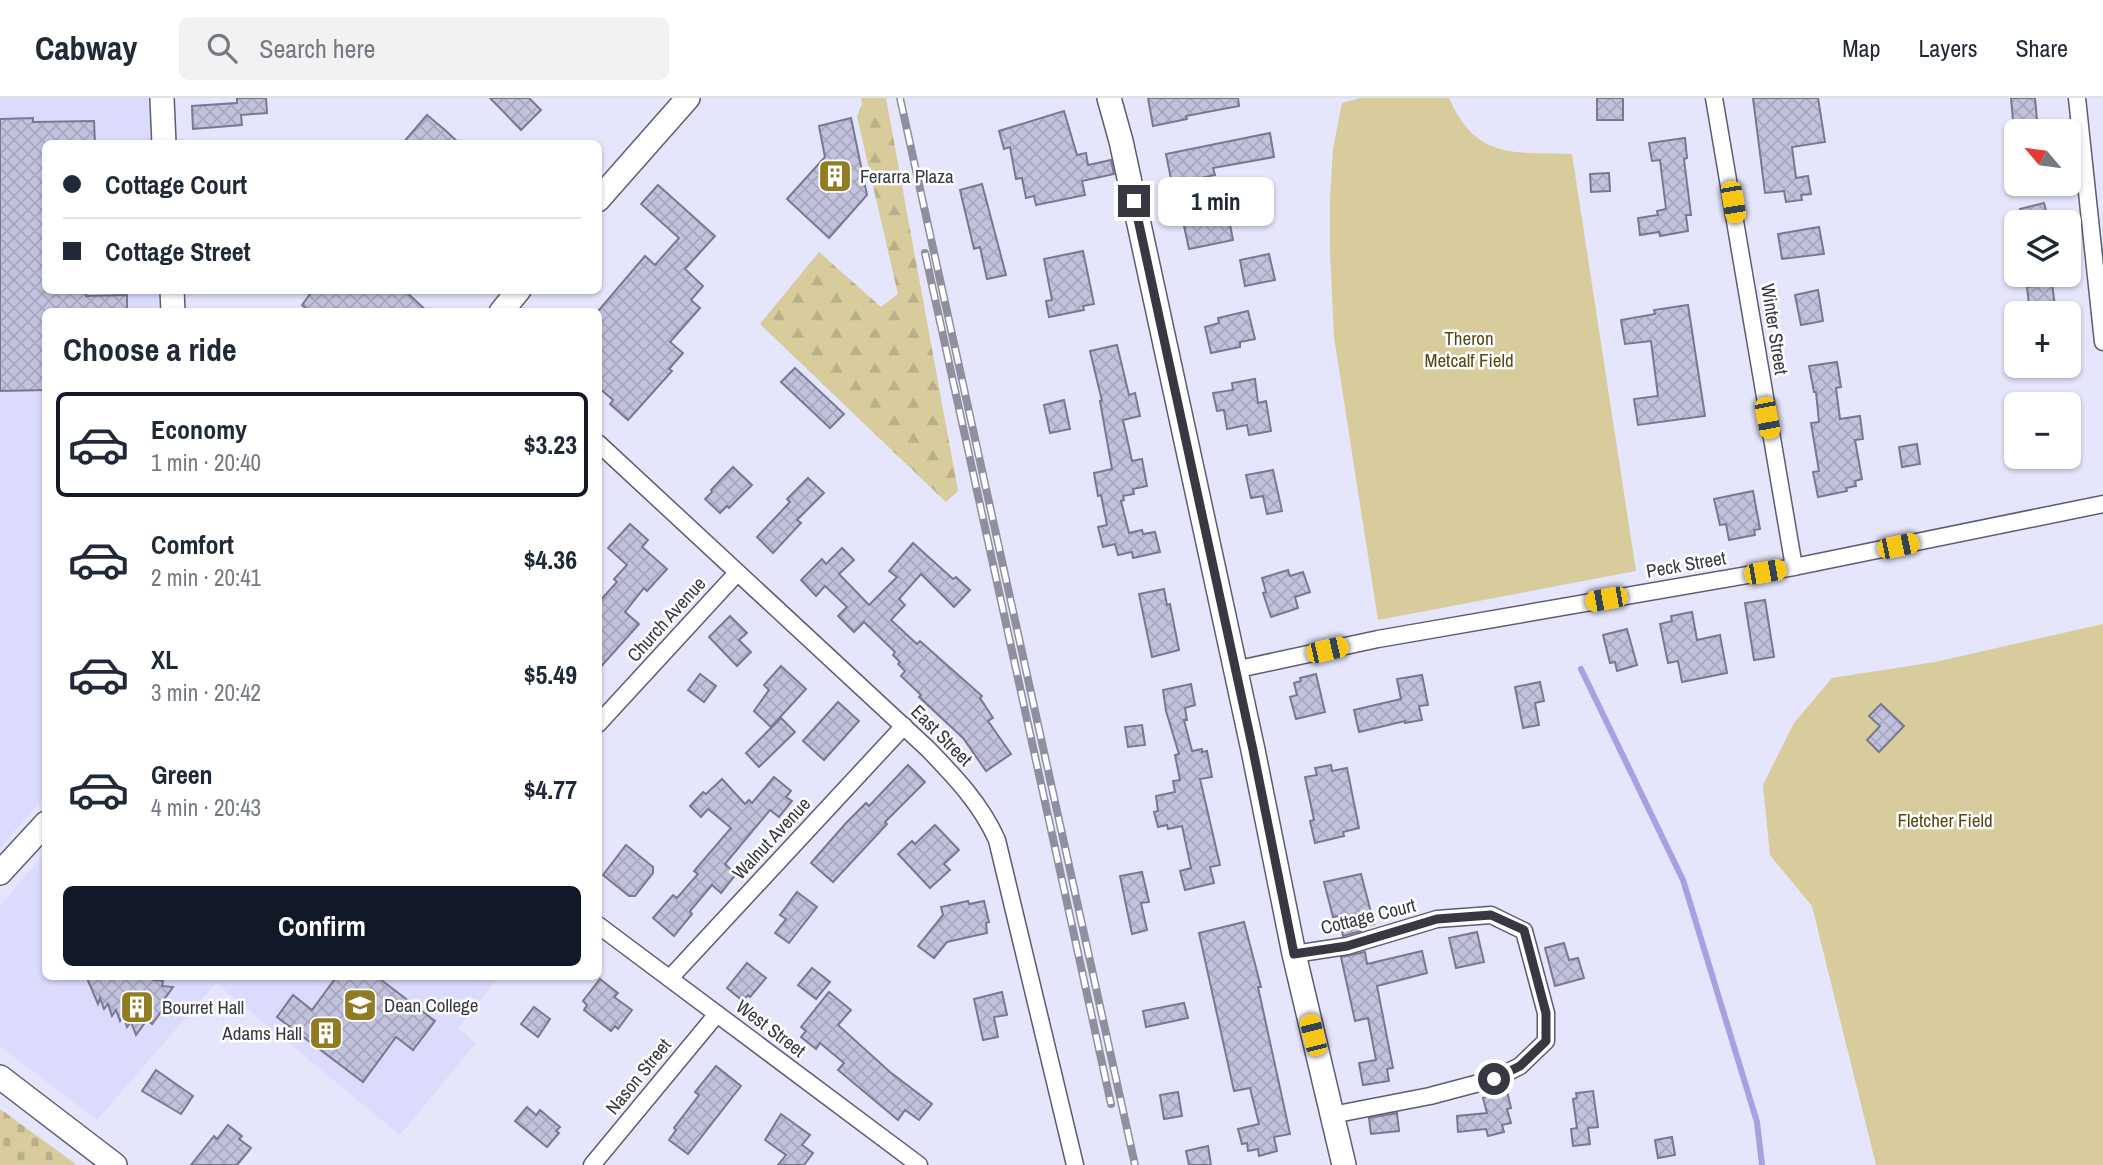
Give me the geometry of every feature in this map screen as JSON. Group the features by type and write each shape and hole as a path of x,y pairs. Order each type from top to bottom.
{"street":[{"path":"162,98 164,140"},
{"path":"602,195 688,98"},
{"path":"1109,98 1121,141 1253,750 1294,954 1344,1165"},
{"name":"Winter Street","path":"1714,98 1794,567"},
{"path":"2077,98 2103,342"},
{"path":"504,308 516,294"},
{"name":"East Street","path":"602,447 904,726 970,794 989,821 997,840 1075,1165"},
{"name":"Peck Street","path":"1234,670 1378,639 1794,567 2103,504"},
{"name":"Church Avenue","path":"602,720 737,573"},
{"name":"Walnut Avenue","path":"670,978 904,726"},
{"path":"0,873 42,827"},
{"name":"Cottage Court","path":"1294,954 1347,946 1437,919 1491,915 1524,930 1546,1013 1546,1041 1520,1066 1494,1079 1430,1096 1332,1115"},
{"name":"West Street","path":"602,928 919,1165"},
{"name":"Nason Street","path":"592,1165 717,1014"},
{"path":"0,1077 115,1165"}],"shaded area":[{"path":"0,98 150,98 152,140 42,140 42,294 158,294 159,308 42,308 42,800 0,847"},
{"name":"Dean College","path":"42,857 42,980 497,980 458,1028 476,1043 400,1135 216,983 97,1120 0,1046 0,906"}],"green space":[{"path":"861,98 886,98 958,491 946,502 760,324 819,252 881,307 898,294 857,117 862,104"},
{"name":"Theron Metcalf Field","path":"1361,98 1449,98 1471,133 1484,142 1514,152 1572,154 1636,571 1378,620 1334,337 1330,252 1333,149 1342,103"},
{"name":"Fletcher Field","path":"2103,624 2103,1165 1876,1165 1812,906 1770,855 1763,785 1794,723 1832,678 1935,662"},
{"path":"0,1109 77,1165 0,1165"}],"building":[{"path":"237,98 266,98 267,113 241,115 242,125 193,129 192,106 237,103"},
{"path":"490,98 529,98 541,110 521,130"},
{"path":"1148,98 1238,98 1239,106 1186,116 1187,119 1153,126"},
{"path":"1597,98 1623,98 1623,120 1597,120"},
{"path":"1753,98 1818,98 1825,142 1792,147 1796,178 1808,176 1811,194 1801,195 1802,200 1786,202 1784,191 1765,193"},
{"path":"2011,98 2035,98 2037,119 2013,119"},
{"path":"1064,111 1077,155 1086,153 1088,165 1111,160 1114,174 1082,181 1085,195 1036,205 1034,196 1026,198 1022,178 1016,179 1010,147 1004,149 999,131"},
{"path":"427,115 456,140 405,140"},
{"path":"33,118 33,122 94,121 95,140 42,140 42,294 127,295 127,308 42,308 42,390 0,391 0,119"},
{"name":"Ferarra Plaza","path":"851,118 867,195 829,238 787,199 825,157 819,126"},
{"path":"1270,133 1274,157 1213,168 1215,175 1200,178 1207,208 1226,204 1233,240 1189,249 1166,154"},
{"path":"1685,138 1687,158 1684,159 1691,215 1686,215 1688,231 1660,236 1659,232 1640,235 1638,218 1658,215 1657,211 1666,209 1660,160 1652,161 1649,143"},
{"path":"1609,173 1610,191 1591,192 1590,174"},
{"path":"982,184 1006,275 987,279 980,247 974,249 960,190"},
{"path":"658,185 715,236 685,269 703,286 691,300 700,308 670,342 683,353 669,369 672,371 628,420 610,404 613,400 602,390 601,308 645,256 655,265 679,238 641,204"},
{"path":"2044,203 2046,210 2020,210"},
{"path":"1819,227 1824,254 1782,259 1778,234"},
{"path":"1083,251 1094,304 1083,306 1084,310 1049,317 1046,301 1052,300 1044,259"},
{"path":"1269,254 1275,280 1245,286 1240,260"},
{"path":"2027,287 2052,287 2054,301 2029,301"},
{"path":"1818,290 1823,321 1801,325 1795,295"},
{"path":"310,294 408,294 424,308 305,308 302,305"},
{"path":"1688,305 1705,416 1638,425 1634,399 1658,396 1651,341 1625,344 1621,320 1655,314 1654,310"},
{"path":"1248,311 1255,339 1240,342 1240,347 1211,353 1205,327 1219,323 1218,318"},
{"path":"1117,345 1129,395 1135,393 1140,416 1123,420 1132,461 1142,459 1147,486 1133,489 1134,494 1123,496 1124,500 1121,501 1129,533 1142,530 1143,534 1155,532 1160,552 1133,558 1132,552 1118,555 1115,544 1103,547 1098,527 1107,525 1094,473 1112,469 1102,401 1090,351"},
{"path":"1837,362 1841,387 1836,388 1840,419 1860,416 1863,439 1855,440 1862,479 1855,481 1856,486 1846,488 1847,491 1818,497 1813,472 1819,471 1811,423 1819,422 1816,392 1809,366"},
{"path":"795,368 844,414 830,428 781,382"},
{"path":"1255,379 1258,403 1266,401 1271,431 1249,435 1247,425 1227,429 1224,410 1217,411 1213,393 1233,390 1232,383"},
{"path":"1064,400 1070,429 1050,433 1044,405"},
{"path":"1917,444 1920,464 1902,467 1899,447"},
{"path":"733,467 752,485 729,508 727,506 720,513 705,499"},
{"path":"1273,470 1282,511 1267,514 1263,496 1251,498 1246,475"},
{"path":"808,478 824,493 797,520 801,523 773,553 757,537 790,502 787,499"},
{"path":"1753,491 1760,529 1754,530 1755,535 1729,540 1726,524 1720,525 1714,499"},
{"path":"630,524 648,540 642,547 667,569 647,591 644,588 625,612 639,624 602,666 602,599 617,582 614,579 627,565 608,548"},
{"path":"913,543 953,579 956,577 970,590 954,607 921,574 899,599 905,605 891,620 917,644 920,641 982,696 980,698 993,718 988,721 1011,754 986,771 963,738 919,697 921,695 901,676 905,671 893,655 895,652 864,622 854,632 838,616 847,607 825,586 816,596 801,580 822,559 826,564 842,548 854,560 839,574 869,605 897,577 889,571"},
{"path":"1288,570 1290,576 1303,572 1310,592 1295,597 1298,608 1271,617 1263,593 1266,592 1262,578"},
{"path":"1164,589 1167,605 1170,604 1179,650 1152,657 1139,594"},
{"path":"1765,600 1774,657 1754,660 1745,603"},
{"path":"1692,612 1697,640 1720,635 1727,673 1682,682 1678,661 1668,663 1660,624 1672,621 1671,616"},
{"path":"730,616 747,633 739,640 751,652 737,666 709,637"},
{"path":"1627,629 1637,665 1617,671 1615,662 1610,663 1603,635"},
{"path":"781,666 806,689 771,727 754,711 769,690 764,685"},
{"path":"700,674 716,686 704,702 688,690"},
{"path":"1316,674 1325,712 1296,719 1290,697 1297,695 1294,683 1301,681 1300,678"},
{"path":"1422,675 1428,705 1419,706 1422,720 1405,721 1359,732 1354,710 1401,699 1397,679"},
{"path":"1540,682 1544,701 1535,703 1539,725 1523,728 1515,687"},
{"path":"1191,684 1195,705 1185,708 1187,720 1184,720 1192,751 1207,751 1212,777 1200,779 1220,865 1210,867 1214,883 1185,890 1180,871 1191,868 1182,826 1168,829 1167,825 1158,827 1154,812 1158,811 1156,796 1175,792 1173,781 1180,780 1175,755 1179,754 1166,711 1163,690"},
{"path":"838,702 859,721 824,760 803,741"},
{"path":"1881,704 1904,726 1879,752 1867,740 1880,726 1869,716"},
{"path":"781,718 795,732 759,767 746,753"},
{"path":"1142,725 1145,745 1128,747 1125,727"},
{"path":"908,765 925,782 885,822 887,824 833,882 811,863 846,823 866,803 869,806"},
{"path":"1331,765 1332,771 1347,768 1359,828 1343,832 1344,836 1315,843 1310,821 1314,820 1305,777 1317,775 1315,768"},
{"path":"774,777 791,791 786,797 792,801 779,817 770,810 725,864 736,874 721,893 712,885 690,911 692,914 674,936 653,918 673,895 677,898 698,874 694,871 731,828 708,809 701,817 690,806 703,792 706,794 722,779 745,804 749,800 752,803"},
{"path":"935,825 959,850 944,864 950,870 930,888 898,854 912,841 915,844"},
{"path":"626,845 653,867 653,873 635,896 629,896 603,875"},
{"path":"1142,872 1149,902 1141,903 1147,930 1132,934 1120,876"},
{"path":"1361,874 1374,924 1343,936 1339,916 1333,917 1324,882"},
{"path":"797,892 817,907 789,943 775,933 786,919 780,915"},
{"path":"968,901 969,904 984,901 989,922 986,923 987,933 947,942 934,958 918,946 943,915 941,907"},
{"path":"1244,922 1261,987 1258,987 1290,1134 1274,1137 1277,1151 1259,1156 1258,1149 1248,1151 1247,1143 1242,1144 1238,1129 1259,1124 1250,1088 1234,1091 1199,933"},
{"path":"1477,932 1484,962 1456,968 1449,938"},
{"path":"1564,943 1569,960 1578,958 1584,978 1555,986 1545,948"},
{"path":"1422,951 1427,973 1377,986 1393,1068 1387,1069 1389,1081 1363,1085 1359,1063 1376,1060 1368,1018 1355,1021 1341,957 1365,952 1367,964"},
{"path":"747,963 766,978 750,997 748,995 743,1001 727,988"},
{"path":"812,968 830,982 816,999 798,985"},
{"name":"Bourret Hall","path":"88,980 154,980 163,981 162,986 173,987 163,1001 167,1004 152,1024 147,1020 136,1035 131,1022 127,1027 123,1016 120,1021 116,1010 112,1016 108,1004 104,1009 100,998 98,1004"},
{"name":"Adams Hall","path":"334,980 381,980 435,1021 413,1050 396,1037 363,1082 277,1017 293,995 312,1010"},
{"path":"601,980 618,993 614,997 632,1010 618,1029 615,1026 611,1031 584,1010 587,1005 583,1001"},
{"path":"829,992 851,1010 838,1025 890,1072 932,1104 919,1120 905,1110 898,1120 838,1070 844,1063 820,1043 816,1049 801,1037 806,1031 801,1027"},
{"path":"1002,992 1007,1015 994,1017 998,1037 983,1040 974,999"},
{"path":"1184,1003 1188,1018 1146,1027 1143,1011"},
{"path":"534,1007 550,1019 538,1037 521,1024"},
{"path":"716,1066 741,1086 688,1154 669,1140 676,1130 674,1128 699,1095 695,1092"},
{"path":"156,1070 193,1096 181,1114 142,1091"},
{"path":"1507,1091 1511,1108 1507,1109 1511,1123 1502,1125 1504,1132 1488,1136 1486,1129 1458,1132 1457,1116 1487,1113 1483,1098"},
{"path":"1593,1091 1598,1127 1588,1128 1590,1144 1573,1146 1571,1129 1577,1128 1573,1099 1577,1098 1576,1093"},
{"path":"1178,1092 1182,1116 1164,1119 1160,1095"},
{"path":"527,1107 536,1115 540,1110 560,1127 556,1131 559,1133 547,1147 515,1121"},
{"path":"1397,1113 1399,1131 1371,1134 1369,1118"},
{"path":"781,1114 810,1135 802,1145 813,1153 804,1165 778,1165 786,1155 765,1140"},
{"path":"228,1125 242,1136 239,1139 251,1148 237,1165 191,1165 214,1136 217,1139"},
{"path":"1672,1137 1675,1155 1658,1158 1655,1140"},
{"path":"1208,1146 1211,1165 1189,1165 1186,1151"}],"waterway":[{"path":"1581,669 1683,880 1757,1122 1762,1165"}],"railway":[{"path":"900,98 1135,1165"},
{"path":"925,253 1111,1104"}],"place":[{"name":"Ferarra Plaza","path":"835,176"},
{"name":"Dean College","path":"360,1005"},
{"name":"Bourret Hall","path":"137,1007"},
{"name":"Adams Hall","path":"326,1033"}],"route":[{"path":"1134,201 1253,750 1294,954 1347,946 1437,919 1491,915 1524,930 1546,1013 1546,1041 1520,1066 1494,1079"}]}
